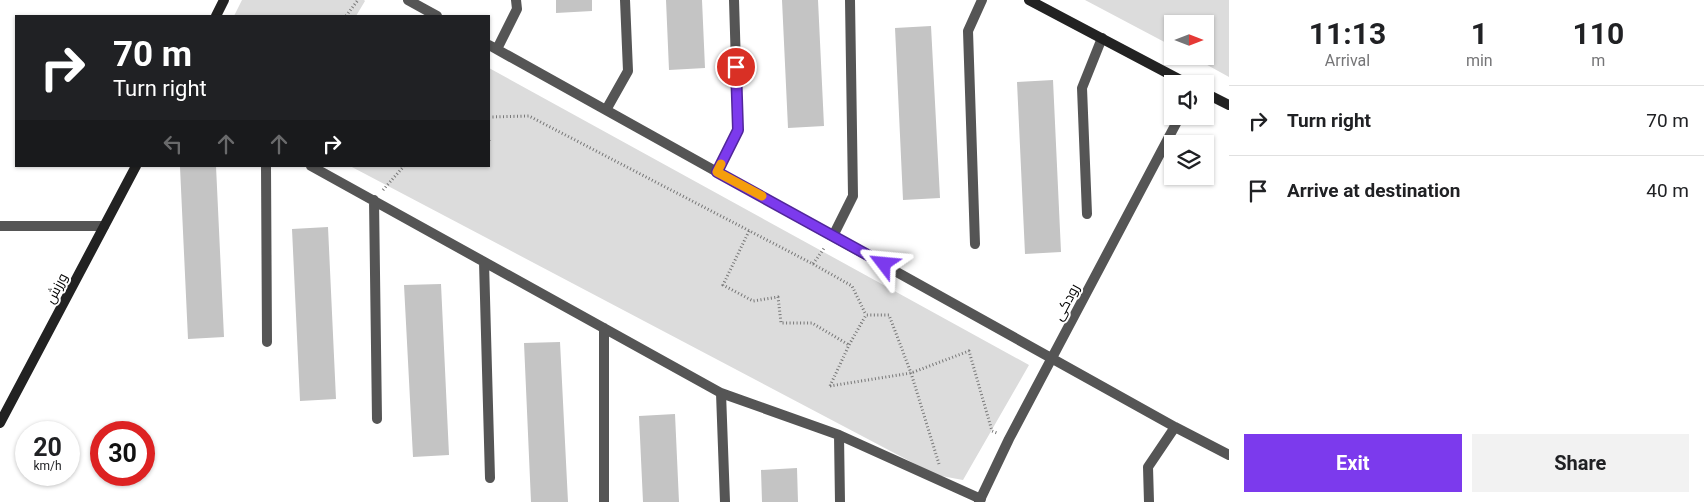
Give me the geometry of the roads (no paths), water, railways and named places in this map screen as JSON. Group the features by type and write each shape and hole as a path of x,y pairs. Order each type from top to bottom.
{"street":[{"path":"216,15 224,0"},
{"path":"408,0 436,15"},
{"path":"516,0 517,9 493,47 1229,455"},
{"path":"606,110 628,71 625,0"},
{"path":"717,172 738,130 734,0"},
{"path":"833,236 853,196 850,0"},
{"path":"975,244 968,31 982,0"},
{"path":"1029,0 1171,75"},
{"path":"1087,214 1082,88 1102,38"},
{"path":"1214,98 1229,105"},
{"name":"رودکی","path":"980,500 1009,439 1175,125"},
{"name":"ورزش","path":"0,423 135,167"},
{"path":"266,167 267,342"},
{"path":"313,167 721,393 839,435 980,500"},
{"path":"374,200 377,418"},
{"path":"0,226 104,226"},
{"path":"484,262 490,478"},
{"path":"604,328 604,502"},
{"path":"721,393 725,502"},
{"path":"1149,502 1148,467 1175,426"},
{"path":"839,435 840,502"}]}
